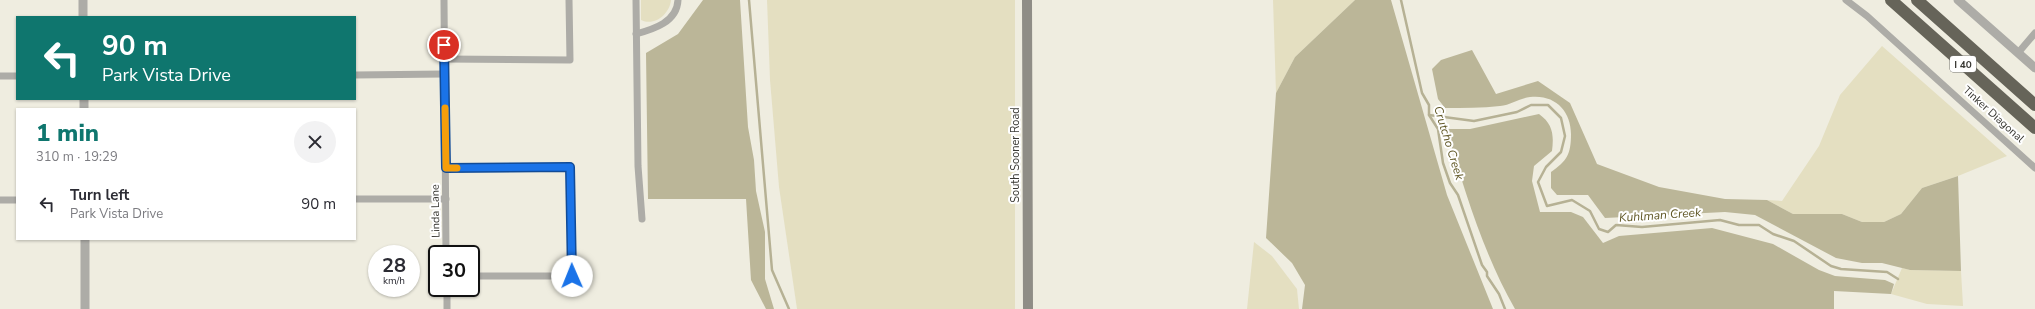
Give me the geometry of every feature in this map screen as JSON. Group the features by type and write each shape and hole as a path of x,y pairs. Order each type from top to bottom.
{"highway":[{"name":"Tinker Diagonal","path":"1891,0 2035,128"},
{"name":"I 40","path":"1917,0 2035,105"}],"main road":[{"name":"South Sooner Road","path":"1027,0 1028,309"}],"street":[{"path":"83,0 83,16"},
{"name":"Linda Lane","path":"444,0 446,245"},
{"path":"444,59 570,60 569,0"},
{"path":"636,0 638,166 642,219"},
{"path":"636,34 666,23 674,14 678,0"},
{"name":"Tinker Diagonal","path":"1846,0 1867,16 2035,168"},
{"path":"1958,0 2035,68"},
{"path":"2018,53 2035,33"},
{"path":"356,75 444,74"},
{"path":"0,76 16,76"},
{"path":"446,168 570,167 572,276 480,276"},
{"path":"356,199 446,199"},
{"path":"0,200 16,200"},
{"path":"84,240 85,309"},
{"path":"447,297 447,309"}],"shaded area":[{"path":"641,0 671,0 668,10 661,18 651,22 646,22 641,20"},
{"path":"703,0 740,0 748,127 754,160 756,191 765,232 765,279 774,309 766,309 751,280 746,199 648,199 646,53 678,34"},
{"path":"767,0 1015,0 1015,309 797,309 779,187 770,80"},
{"path":"1273,0 1355,0 1295,57 1276,93"},
{"path":"1355,0 1391,0 1447,195 1493,309 1302,309 1305,285 1292,263 1266,238 1276,93 1295,57"},
{"path":"1882,46 2007,156 1958,176 1922,188 1901,214 1884,222 1862,222 1842,214 1793,214 1767,200 1782,201 1819,146 1840,95"},
{"path":"1472,50 1496,94 1538,81 1570,103 1597,164 1659,187 1725,199 1767,200 1793,214 1842,214 1862,222 1884,222 1901,214 1922,188 1958,176 1961,271 1910,270 1882,263 1862,263 1836,258 1755,215 1725,212 1605,218 1588,195 1557,195 1551,188 1551,172 1561,164 1567,156 1571,141 1568,118 1565,111 1554,101 1547,98 1530,97 1500,106 1479,108 1445,108 1438,99 1432,69 1441,60"},
{"path":"1539,114 1550,126 1553,140 1552,151 1534,166 1532,181 1540,212 1571,212 1583,217 1603,243 1619,236 1712,228 1773,244 1819,270 1835,276 1885,280 1894,284 1891,294 1834,291 1834,309 1515,309 1493,266 1484,244 1446,129 1470,129"},
{"path":"1254,242 1272,256 1297,289 1299,309 1247,309"},
{"path":"1902,268 1910,270 1961,271 1963,306 1927,304 1891,294"}],"waterway":[{"path":"749,0 772,270 789,309"},
{"name":"Crutcho Creek","path":"1401,0 1422,93 1429,105 1429,115 1438,129 1443,163 1450,183 1458,195 1482,265 1487,272 1487,276 1499,294 1505,309"},
{"name":"Kuhlman Creek","path":"1429,115 1474,121 1517,112 1531,105 1548,105 1561,118 1565,136 1561,152 1546,167 1538,182 1547,206 1572,200 1590,211 1599,229 1608,232 1616,225 1642,227 1720,220 1739,225 1759,225 1773,234 1794,241 1831,266 1841,269 1887,272 1898,279"}],"slow traffic":[{"path":"445,108 446,168 457,168"}],"route":[{"path":"444,45 446,168 570,167 572,276"}]}
